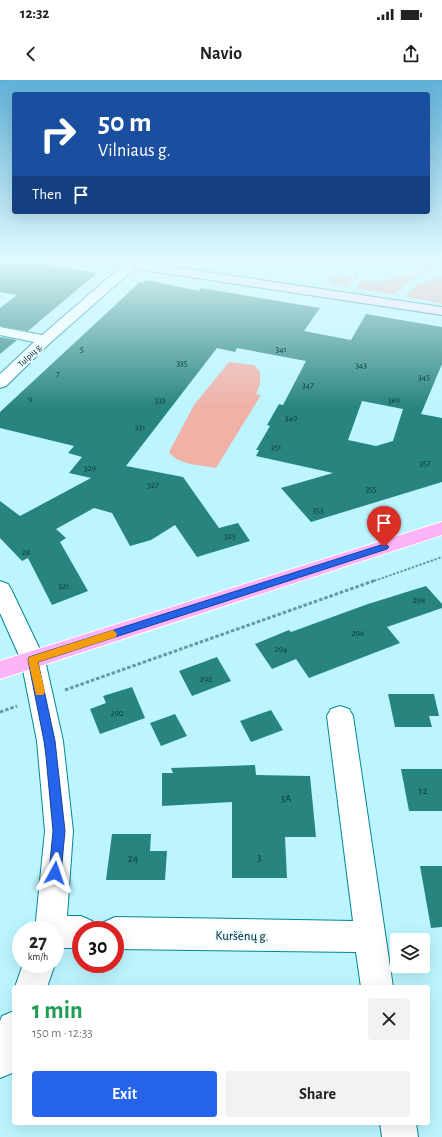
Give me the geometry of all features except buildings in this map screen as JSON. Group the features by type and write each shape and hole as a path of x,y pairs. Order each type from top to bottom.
{"highway":[{"path":"0,670 442,528"}],"main road":[{"path":"431,309 442,311"}],"street":[{"name":"Tulpių g.","path":"0,383 80,309"},
{"path":"0,332 45,340"},
{"path":"0,589 33,660 50,741 59,831 51,921"},
{"path":"340,716 377,985"},
{"name":"Kuršėnų g.","path":"124,933 370,937"},
{"path":"31,985 35,973"},
{"path":"0,1061 12,1033"},
{"path":"398,1125 400,1137"}],"path":[{"path":"0,712 41,699 442,557"}],"shaded area":[{"path":"229,362 254,365 260,372 260,384 256,394 261,395 216,468 190,464 178,460 169,452 194,405"}],"slow traffic":[{"path":"40,692 33,660 113,634"}],"route":[{"path":"55,873 59,831 50,741 33,660 384,547"}]}
